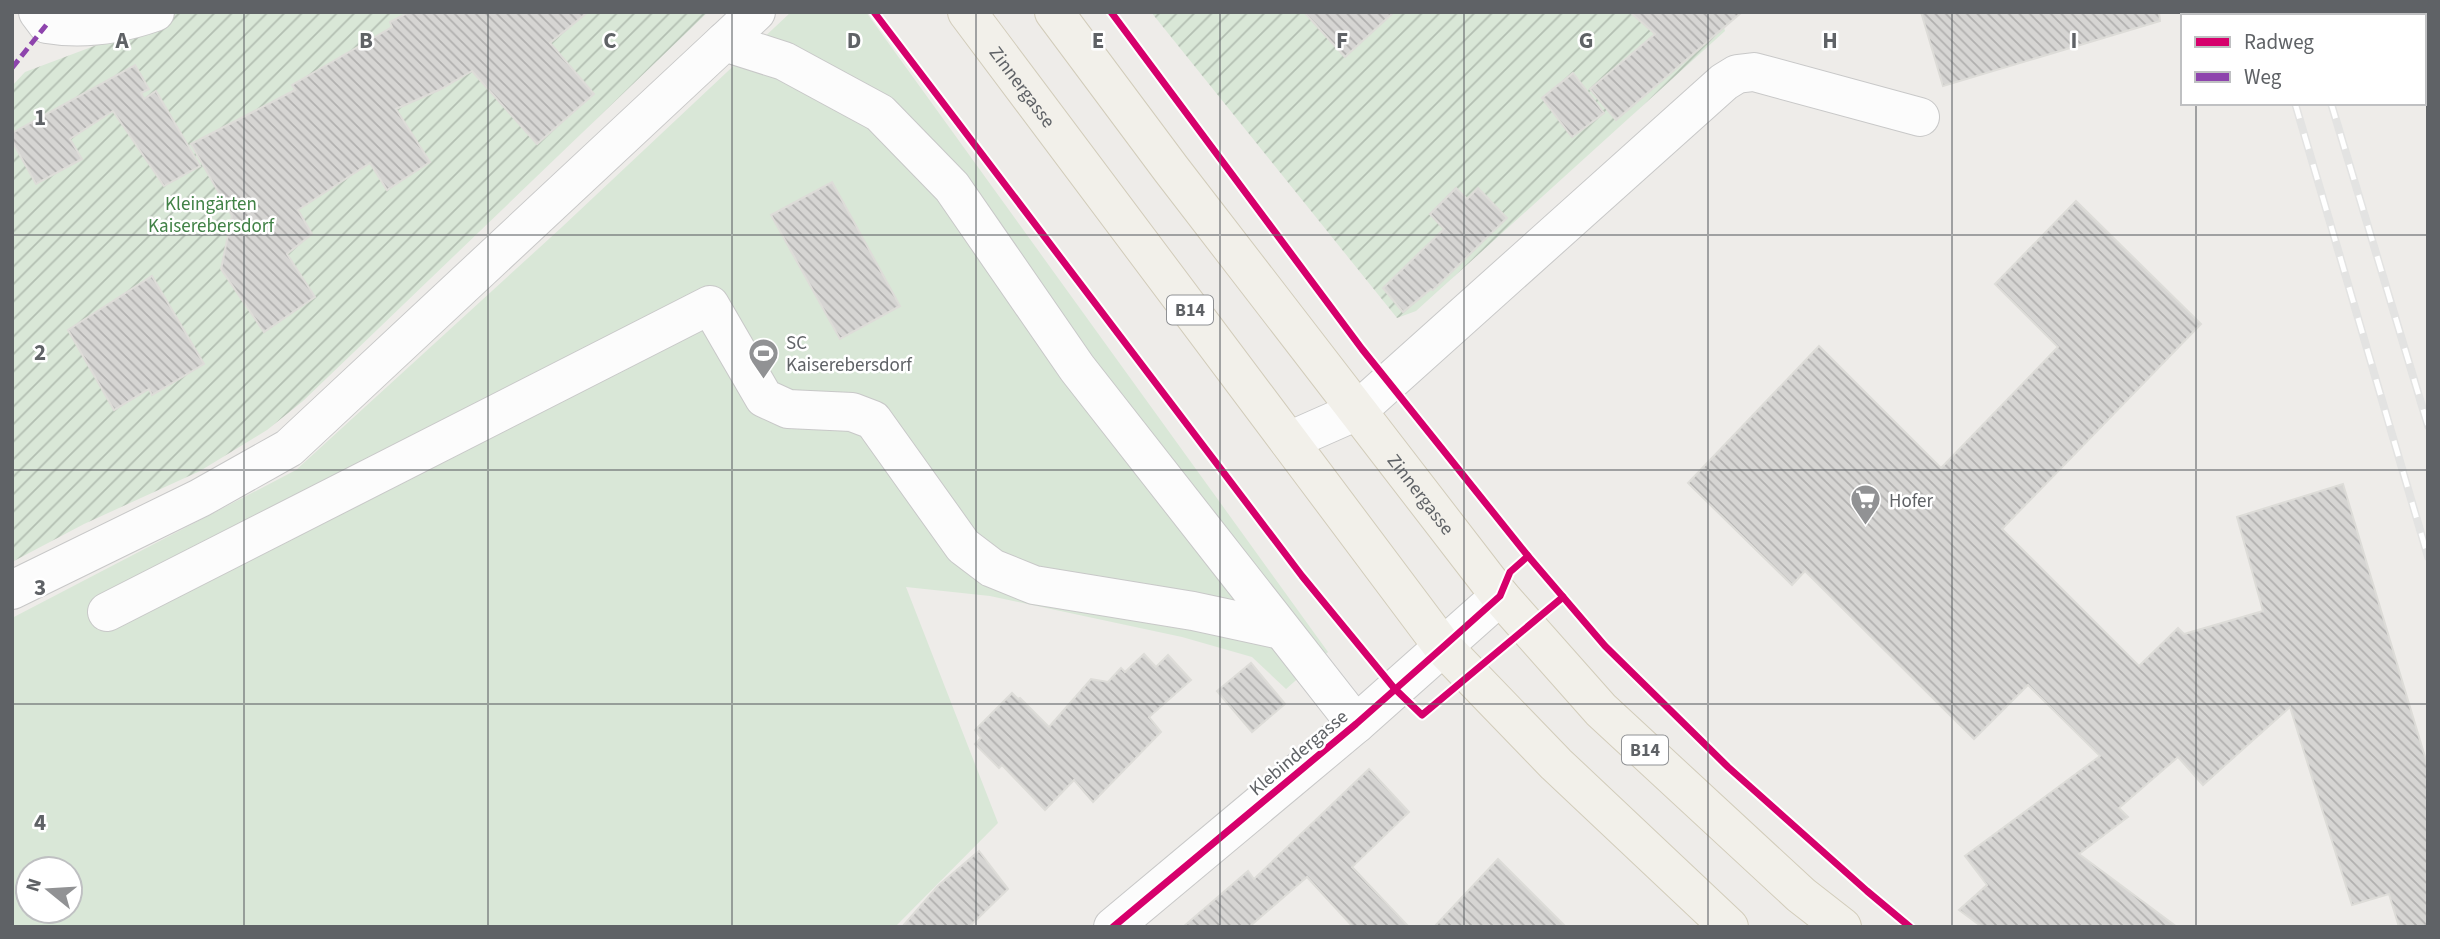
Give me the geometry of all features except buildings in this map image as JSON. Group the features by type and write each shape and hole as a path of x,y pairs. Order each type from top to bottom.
{"main road":[{"name":"Zinnergasse","path":"967,12 1443,647 1556,764 1729,927"},
{"name":"Zinnergasse","path":"1054,12 1500,596 1601,710 1801,895 1842,927"}],"street":[{"path":"38,12 47,24 71,28 135,19 155,12"},
{"path":"12,590 200,498 289,448 756,12"},
{"path":"724,42 784,61 880,113 952,187 1077,368 1356,724"},
{"path":"1289,441 1357,411 1724,82 1737,74 1754,72 1920,117"},
{"path":"107,612 710,305 764,398 788,410 852,412 873,420 964,546 992,568 1034,585 1193,611 1281,630"},
{"name":"Klebindergasse","path":"1113,927 1356,724 1500,596"}],"green space":[{"name":"Kleingärten Kaiserebersdorf","path":"135,12 708,12 303,401 267,430 200,471 84,524 12,562 12,86 25,72 134,31"},
{"name":"SC Kaiserebersdorf","path":"791,12 866,12 1328,652 1286,689 1252,657 1182,637 990,596 906,587 998,823 895,927 12,927 12,618 296,470 562,227"},
{"path":"1151,12 1720,12 1725,31 1416,311 1397,318"}],"railway":[{"path":"2296,105 2428,557"},
{"path":"2332,105 2428,426"}],"marked path":[{"path":"12,68 47,24"}],"cycle path":[{"path":"874,12 1302,576 1394,688 1422,715 1563,597"},
{"path":"1111,12 1362,349 1528,556 1605,646 1728,767 1910,927"},
{"path":"1113,927 1356,724 1443,647 1500,596 1510,572 1528,556"}],"place":[{"name":"SC Kaiserebersdorf","path":"763,380"},
{"name":"Hofer","path":"1866,527"}]}
